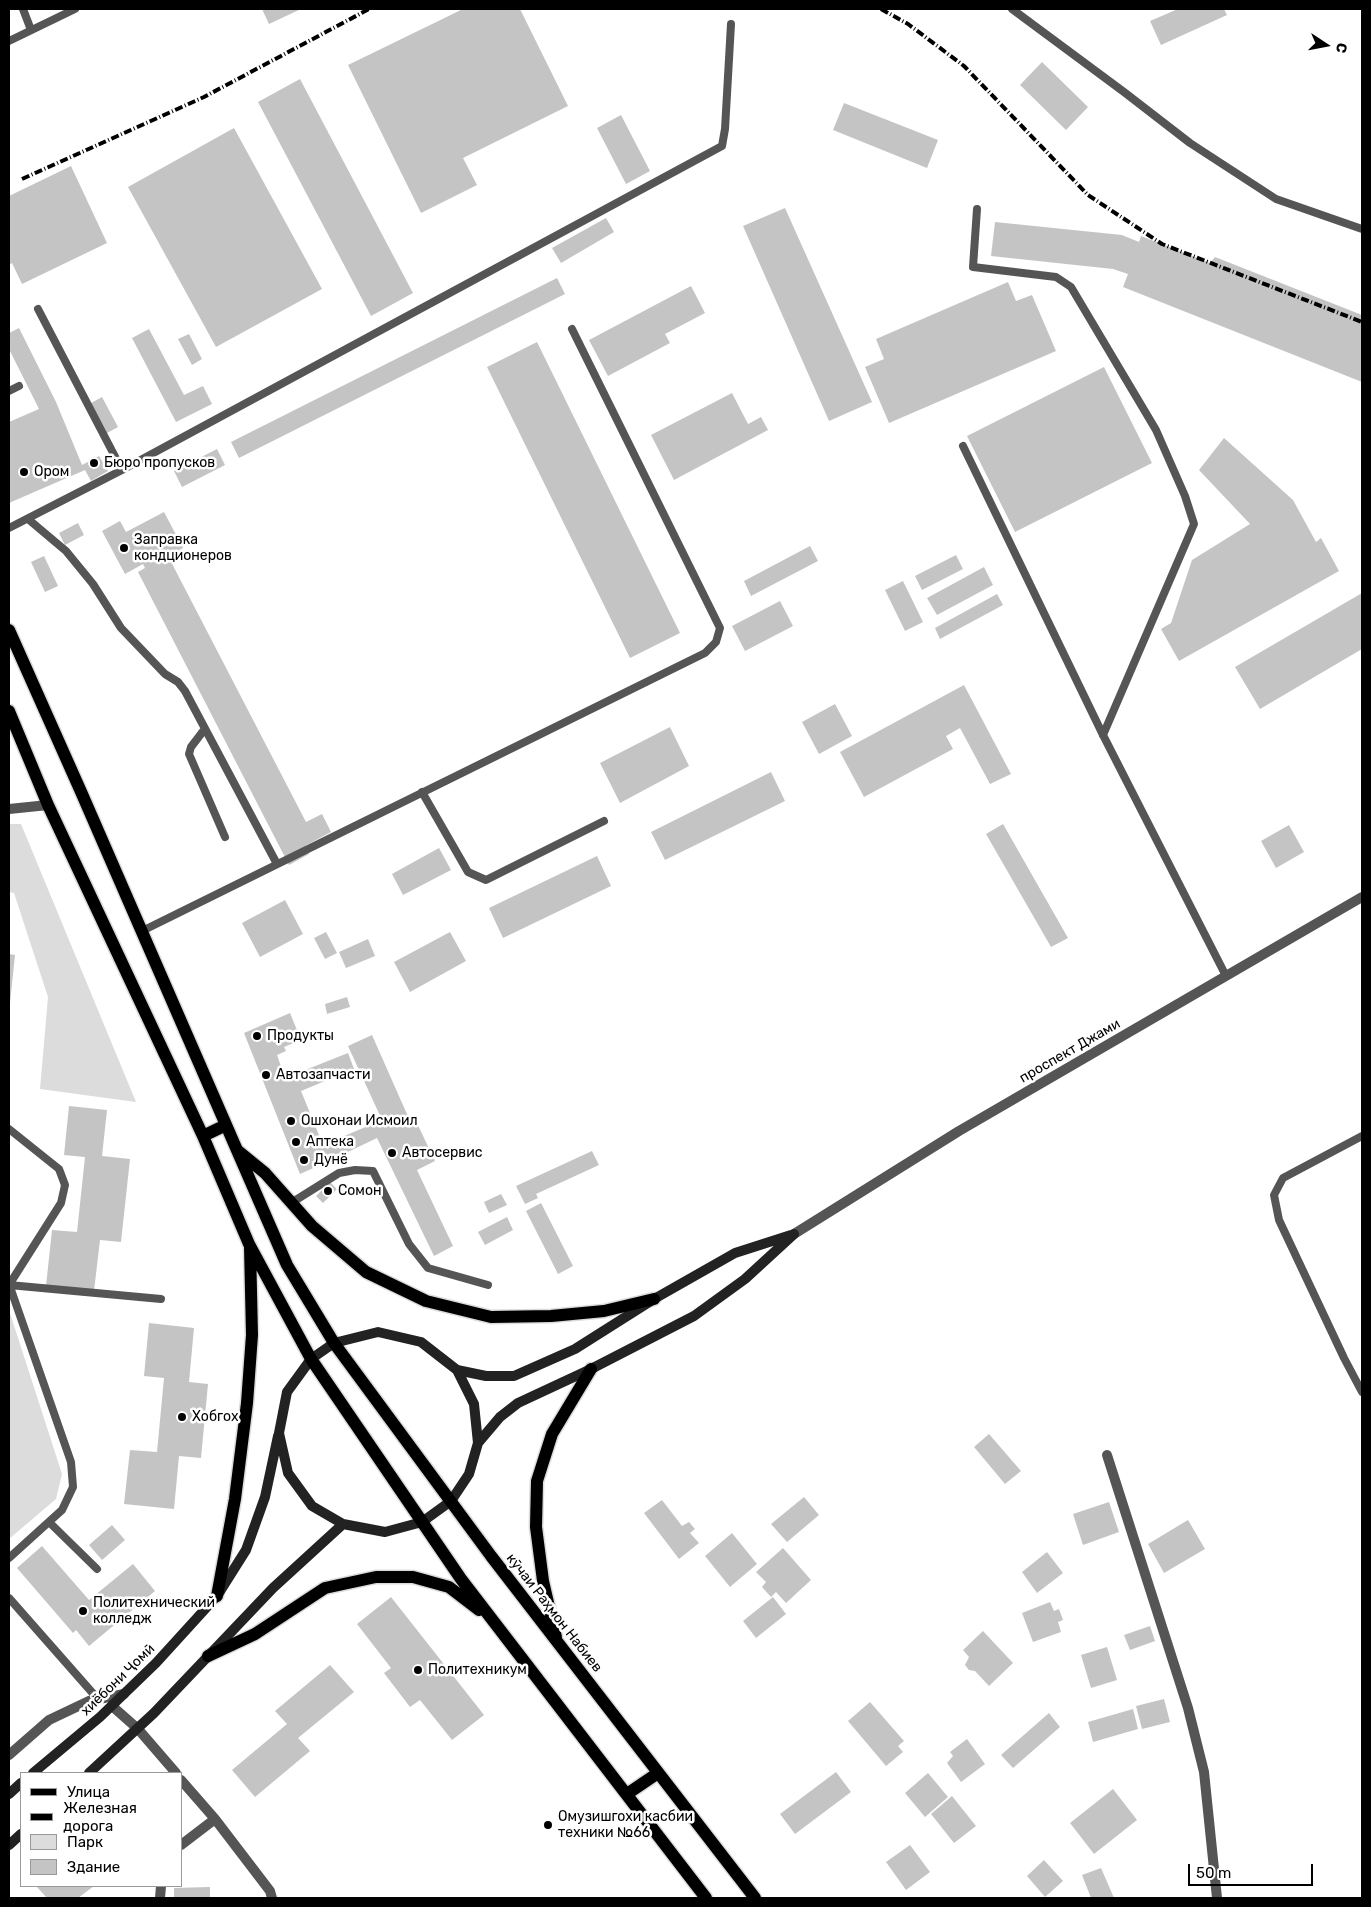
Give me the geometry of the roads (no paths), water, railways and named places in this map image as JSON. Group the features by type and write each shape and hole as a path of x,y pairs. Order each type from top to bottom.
{"main road":[{"name":"кӯчаи Раҳмон Набиев","path":"9,630 287,1265 334,1343 557,1642 755,1898"},
{"path":"9,712 48,805 203,1136 250,1244 311,1359 438,1548 706,1898"},
{"path":"203,1136 226,1125"},
{"path":"236,1149 265,1173 312,1226 366,1272 426,1301 490,1317 551,1316 604,1311 654,1298"},
{"path":"457,1370 486,1376 514,1376 574,1349 654,1298 735,1253 794,1234"},
{"path":"478,1443 500,1417 518,1403 591,1369 694,1316 745,1279 794,1234"},
{"path":"217,1596 236,1499 247,1403 252,1335 250,1244"},
{"path":"279,1433 288,1473 312,1506 343,1524 385,1532 422,1522 451,1501 469,1474 478,1443 474,1404 457,1370 422,1342 378,1332 334,1343"},
{"name":"хиёбони Ҷомӣ","path":"34,1772 112,1706 156,1663 217,1596 246,1550 265,1497 287,1392 311,1359 334,1343"},
{"path":"557,1642 543,1580 536,1527 537,1481 552,1434 591,1369"},
{"path":"90,1772 138,1729 273,1588 343,1524"},
{"path":"208,1656 256,1634 324,1588 376,1577 413,1576 449,1587 493,1621"},
{"path":"627,1794 658,1773"},
{"path":"9,1794 20,1784"},
{"path":"9,1845 20,1835"}],"street":[{"path":"9,809 48,805"},
{"name":"проспект Джами","path":"794,1234 959,1131 1362,897"},
{"path":"1107,1455 1188,1708 1204,1772 1217,1898"},
{"path":"9,1755 49,1720 97,1698 124,1694"},
{"path":"112,1706 138,1729 175,1772"},
{"path":"182,1781 215,1819 270,1892 272,1898"},
{"path":"182,1844 215,1819"}],"lane":[{"path":"23,9 31,30"},
{"path":"9,41 75,9"},
{"path":"1012,9 1124,92 1190,144 1276,199 1362,229"},
{"path":"9,528 28,520 122,470 722,146 725,129 731,24"},
{"path":"977,209 973,267 1056,277 1071,287 1156,430 1185,496 1194,524 1103,736"},
{"path":"38,309 122,470"},
{"path":"142,931 705,653 716,642 720,628 572,330"},
{"path":"9,391 18,386"},
{"path":"963,446 1103,736 1226,976"},
{"path":"28,520 66,551 93,584 121,628 165,674 178,682 185,691 204,730 277,864"},
{"path":"204,730 191,747 189,754 225,837"},
{"path":"422,792 468,872 486,880 604,821"},
{"path":"9,1129 59,1169 65,1185 61,1203 9,1284"},
{"path":"1362,1136 1283,1178 1274,1195 1279,1220 1362,1392"},
{"path":"291,1203 339,1173 355,1170 372,1171 409,1244 428,1268 488,1285"},
{"path":"9,1284 160,1299"},
{"path":"9,1284 71,1462 72,1488 62,1510 9,1558"},
{"path":"49,1522 96,1568"},
{"path":"9,1598 97,1698"}],"railway":[{"path":"22,179 204,97 369,9"},
{"path":"881,9 908,24 964,66 1088,195 1162,244 1362,322"}],"place":[{"name":"Бюро пропусков","path":"94,463"},
{"name":"Ором","path":"24,472"},
{"name":"Заправка кондционеров","path":"124,548"},
{"name":"Продукты","path":"257,1036"},
{"name":"Автозапчасти","path":"266,1075"},
{"name":"Ошхонаи Исмоил","path":"291,1121"},
{"name":"Аптека","path":"296,1142"},
{"name":"Автосервис","path":"392,1153"},
{"name":"Дунё","path":"304,1160"},
{"name":"Сомон","path":"328,1191"},
{"name":"Хобгох","path":"182,1417"},
{"name":"Политехнический колледж","path":"83,1611"},
{"name":"Политехникум","path":"418,1670"},
{"name":"Омузишгохи касбии техники №66","path":"548,1825"}]}
